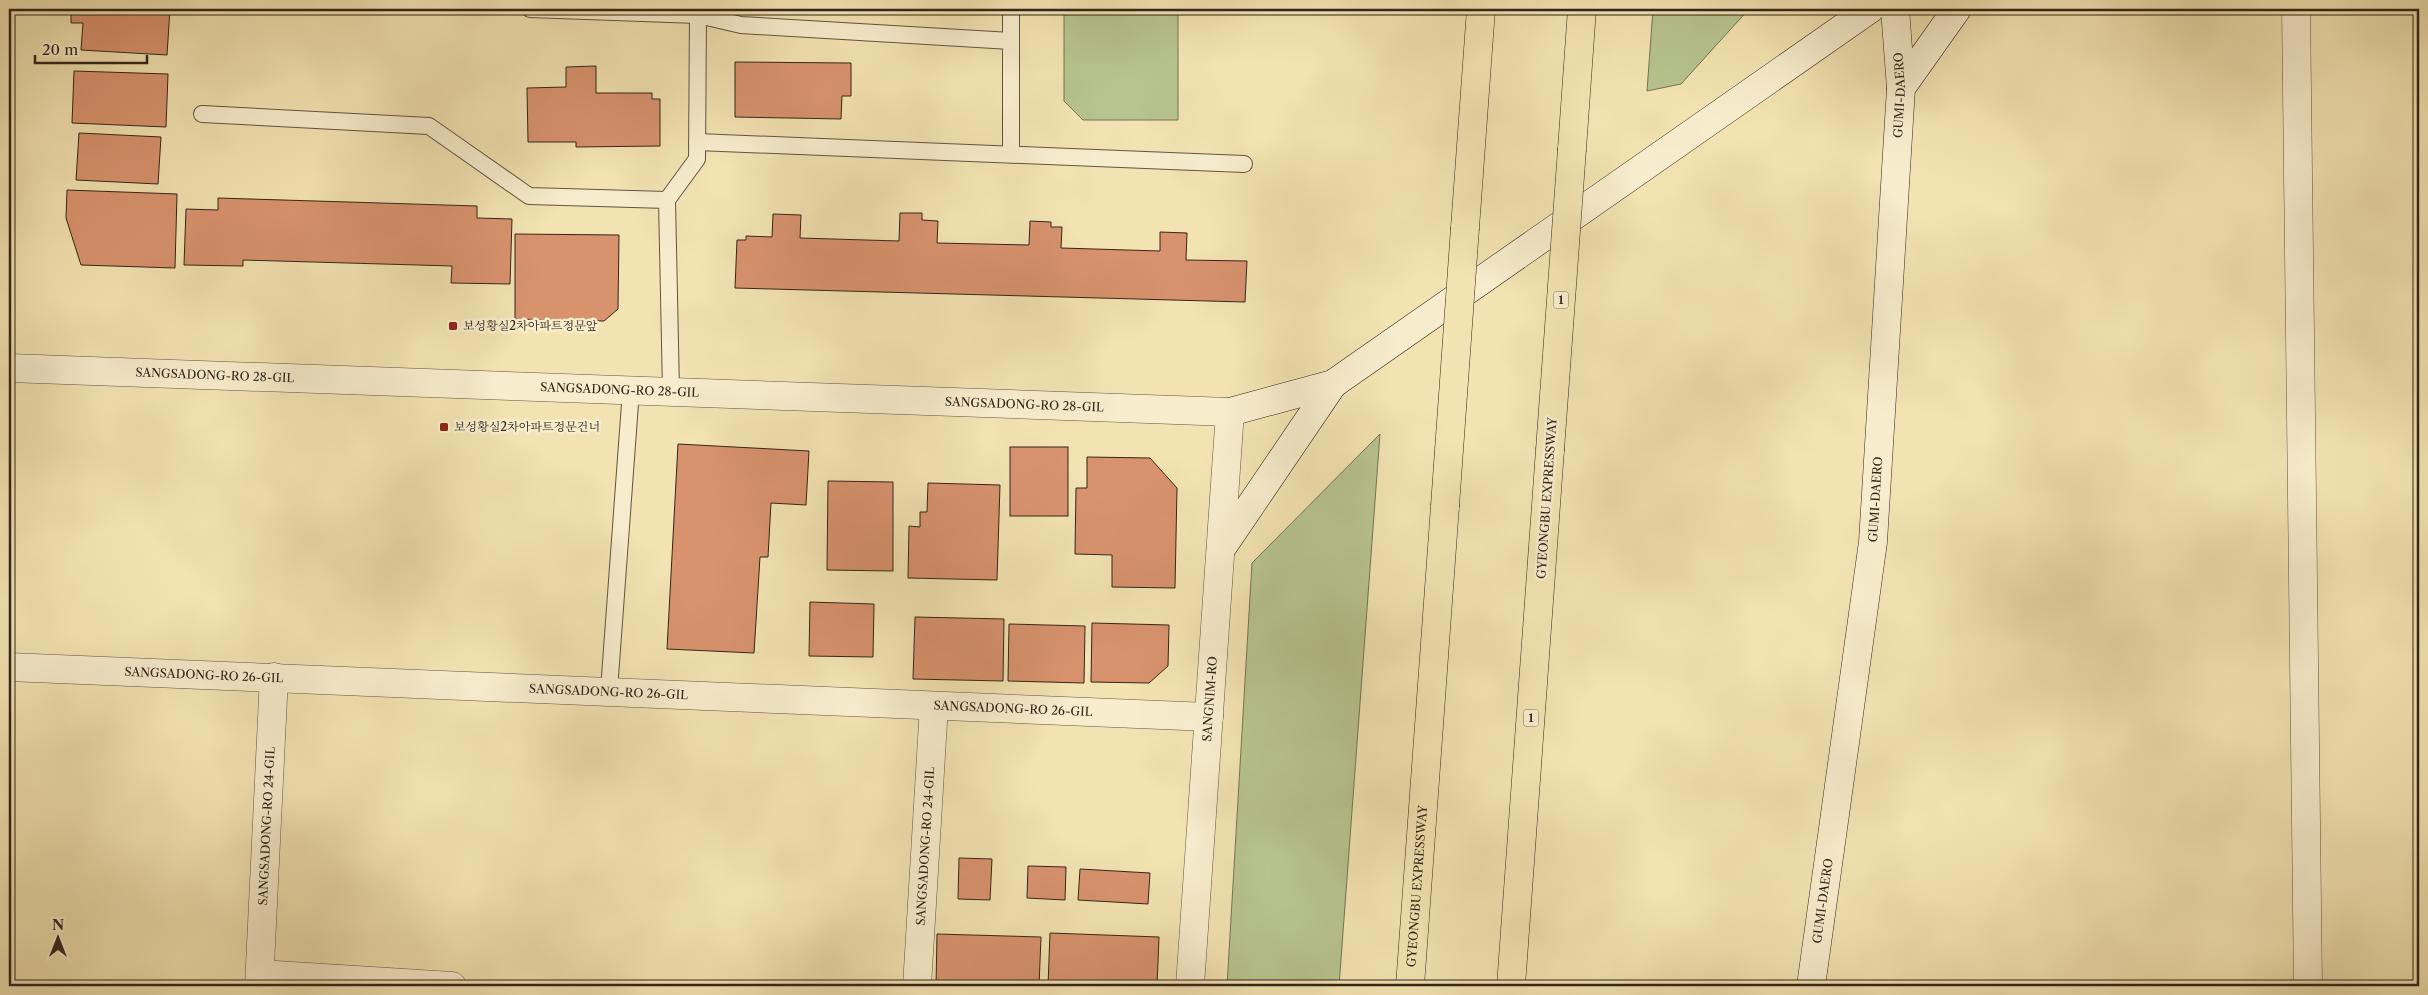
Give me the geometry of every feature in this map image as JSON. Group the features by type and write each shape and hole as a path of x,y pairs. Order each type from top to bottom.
{"highway":[{"name":"GYEONGBU EXPRESSWAY","path":"1410,986 1481,9"},
{"name":"GYEONGBU EXPRESSWAY","path":"1512,986 1582,9"}],"street":[{"path":"1221,549 1334,384 1870,9"},
{"name":"GUMI-DAERO","path":"1811,986 1873,542 1901,88 1895,9"},
{"path":"1901,88 1957,9"},
{"path":"2296,9 2308,986"},
{"name":"SANGSADONG-RO 28-GIL","path":"9,368 1230,412 1334,384"},
{"name":"SANGNIM-RO","path":"1190,986 1230,412"},
{"name":"SANGSADONG-RO 26-GIL","path":"9,667 608,690 1209,717"},
{"name":"SANGSADONG-RO 24-GIL","path":"274,677 260,980 452,986"},
{"name":"SANGSADONG-RO 24-GIL","path":"917,986 934,706"}],"lane":[{"path":"530,9 698,15 741,25 1011,41"},
{"path":"1011,9 1011,154"},
{"path":"671,391 667,200 697,159 698,15"},
{"path":"202,114 429,126 529,196 667,200"},
{"path":"697,142 1244,164"},
{"path":"608,690 631,390"}],"green space":[{"path":"1064,9 1178,9 1178,120 1083,120 1064,101"},
{"path":"1653,9 1749,9 1681,84 1647,91"},
{"path":"1380,434 1339,986 1227,986 1252,563"}],"building":[{"path":"71,9 170,9 167,55 81,50 83,23 71,23"},
{"path":"735,62 851,63 851,96 842,96 841,119 735,117"},
{"path":"596,66 596,93 652,93 652,99 660,99 660,146 576,147 576,142 528,142 527,88 566,87 566,67"},
{"path":"74,71 168,74 166,127 72,123"},
{"path":"79,133 161,137 158,184 76,180"},
{"path":"67,190 177,194 175,268 81,265 66,218"},
{"path":"218,198 477,206 477,218 512,219 510,284 451,283 452,266 243,260 243,266 184,265 186,209 218,210"},
{"path":"900,213 922,213 922,220 938,221 937,243 1029,245 1030,221 1051,222 1051,227 1062,227 1061,248 1160,251 1160,232 1187,233 1186,260 1247,261 1245,302 735,288 737,240 746,240 746,236 772,237 773,214 801,215 800,238 899,241"},
{"path":"515,234 619,235 618,309 604,321 515,319"},
{"path":"678,444 809,451 806,505 771,503 768,557 760,557 754,653 667,649"},
{"path":"1010,447 1068,447 1068,516 1010,516"},
{"path":"1087,457 1150,458 1177,488 1175,588 1112,587 1112,555 1075,554 1076,488 1087,488"},
{"path":"828,481 893,482 893,571 827,570"},
{"path":"928,483 1000,485 997,580 908,578 909,526 920,527 920,512 927,512"},
{"path":"810,602 874,604 873,657 809,656"},
{"path":"915,617 1004,619 1003,681 913,679"},
{"path":"1092,623 1169,625 1168,666 1149,683 1091,682"},
{"path":"1009,624 1085,626 1084,683 1008,681"},
{"path":"959,858 992,859 990,900 958,899"},
{"path":"1028,866 1066,867 1065,900 1027,898"},
{"path":"1080,869 1150,873 1148,904 1078,900"},
{"path":"1050,933 1159,937 1157,986 1048,986"},
{"path":"937,934 1041,937 1039,986 936,986"}],"place":[{"name":"보성황실2차아파트정문앞","path":"453,326"},
{"name":"보성황실2차아파트정문건너","path":"444,427"}]}
